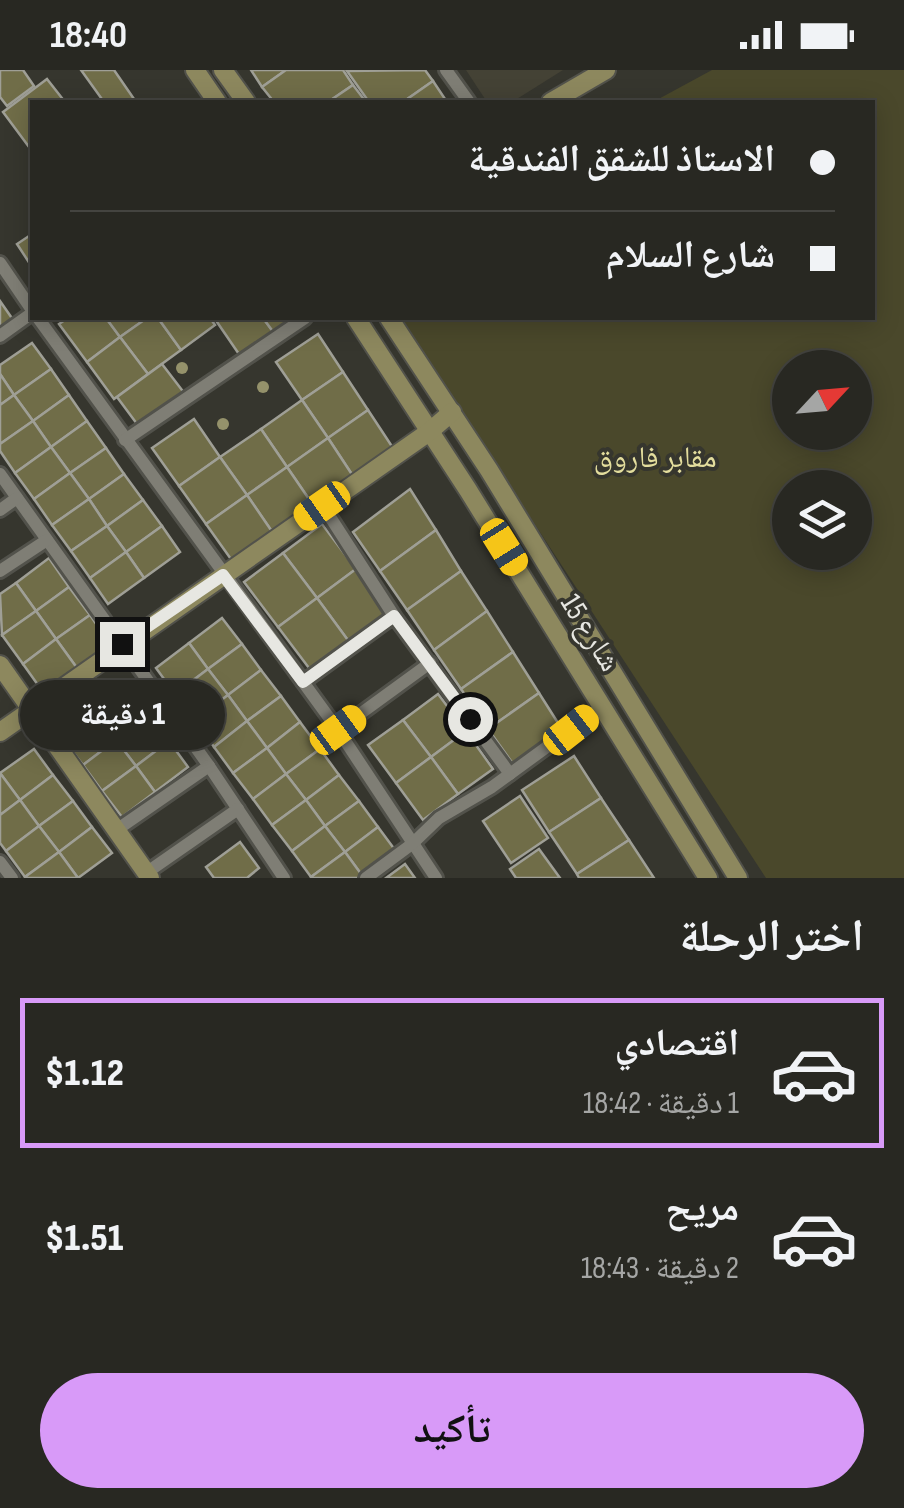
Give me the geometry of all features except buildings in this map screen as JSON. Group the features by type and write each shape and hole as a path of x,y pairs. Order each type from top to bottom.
{"street":[{"path":"195,70 216,100"},
{"path":"223,70 245,100"},
{"path":"446,70 468,100"},
{"path":"554,100 606,70"},
{"path":"0,263 30,307"},
{"path":"0,336 30,316"},
{"path":"39,320 338,730 436,878"},
{"path":"125,440 303,320"},
{"name":"شارع 15","path":"357,320 708,878"},
{"name":"شارع 15","path":"390,320 452,412 738,878"},
{"path":"0,732 429,432 452,412"},
{"path":"0,474 209,766 284,878"},
{"path":"0,510 18,498"},
{"path":"322,506 394,616 510,774"},
{"path":"0,571 48,540"},
{"path":"303,682 394,616"},
{"path":"338,730 430,664"},
{"path":"0,665 148,876 238,809"},
{"path":"366,878 440,818 510,774 603,706"},
{"path":"115,830 209,766"},
{"path":"0,862 12,878"}],"shaded area":[{"path":"466,70 563,70 515,100 486,100"}],"green space":[{"name":"مقابر فاروق","path":"712,70 904,70 904,878 766,878 401,320 875,320 875,100 657,100"}],"route":[{"path":"122,644 223,575 303,682 394,616 470,719"}]}
